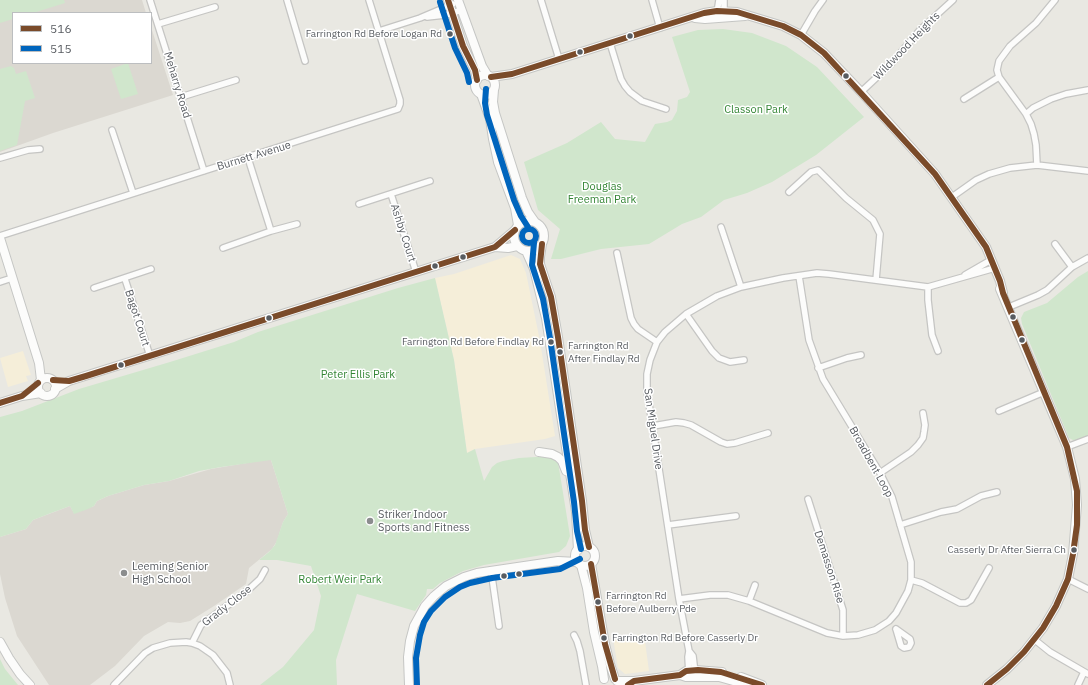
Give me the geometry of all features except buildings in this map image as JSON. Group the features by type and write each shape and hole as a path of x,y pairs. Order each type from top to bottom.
{"main road":[{"path":"460,4 482,66 494,81 493,102 495,113 522,198 528,212 539,225 544,234 540,264 551,297 558,337 585,530 589,547 595,556 591,564 605,644 610,664 617,682"},
{"path":"450,6 463,46 475,70 477,80 476,88 481,94 490,119 498,162 515,208 517,227 514,238 517,246 526,251 535,250 542,244"},
{"path":"477,80 482,76 490,77 512,74 693,17 705,19 721,14 738,18 750,16 783,26 801,36 824,53 921,158 952,197 977,236 981,250 991,265 1067,447 1075,479 1077,505 1075,539 1068,579 1056,606 1044,628 1035,640 1008,669 987,685"},
{"path":"481,94 487,95 512,74"},
{"path":"495,247 526,221 535,222"},
{"path":"0,237 45,380 55,384 55,389"},
{"path":"0,403 22,396 41,393 49,395 54,392 55,389 69,381 495,247 508,248 517,246"},
{"path":"526,251 534,269 546,318 576,512 576,557 587,588 594,632 602,666 602,682"},
{"path":"41,393 38,388 45,380"},
{"path":"22,396 45,380 69,381"},
{"path":"539,452 552,454 562,461 565,467 571,503 576,512"},
{"path":"558,561 583,547 589,547"},
{"path":"409,685 408,657 414,626 425,606 440,591 456,580 468,575 492,570 558,561 579,563 586,566 591,564"},
{"path":"0,642 20,674 30,685"},
{"path":"602,682 608,677 617,682 631,683 680,675 686,671 692,673 721,672 743,682 762,685"}],"street":[{"name":"Meharry Road","path":"150,0 204,171"},
{"path":"288,0 305,61"},
{"name":"Burnett Avenue","path":"0,237 398,109 400,100 369,0"},
{"path":"541,0 559,59"},
{"path":"652,0 660,28"},
{"path":"719,0 721,14"},
{"path":"721,14 724,0"},
{"path":"801,36 823,0"},
{"name":"Wildwood Heights","path":"861,92 891,64 919,31 953,0"},
{"path":"1037,165 1034,134 1026,114 999,77 997,70 998,61 1010,46 1036,22 1055,0"},
{"path":"379,31 420,18 445,15 450,6 460,4"},
{"path":"158,24 214,7"},
{"path":"610,43 621,79 630,92 642,101 666,109"},
{"path":"964,98 999,77"},
{"path":"181,97 236,80"},
{"path":"1026,114 1033,108 1051,99 1066,94 1088,90"},
{"path":"112,130 133,194"},
{"path":"0,158 28,150 40,149"},
{"path":"248,158 271,231"},
{"path":"952,197 976,180 989,174 1010,168 1037,165 1088,171"},
{"path":"789,192 811,172 818,170 846,198 873,220 880,234 876,280"},
{"name":"Ashby Court","path":"359,204 430,181"},
{"name":"Ashby Court","path":"391,194 416,272"},
{"path":"223,248 271,231 297,224"},
{"path":"721,227 741,287"},
{"path":"1055,244 1072,267"},
{"path":"617,253 631,318 638,329 657,342"},
{"path":"1009,307 1047,290 1072,267 1088,258"},
{"name":"San Miguel Drive","path":"692,673 688,657 689,651 679,599 647,391 647,374 650,360 657,342 665,332 686,314 712,298 741,287 799,276 829,274 928,287 991,265"},
{"name":"Bagot Court","path":"94,288 125,279 151,269"},
{"name":"Broadbent Loop","path":"679,599 719,594 740,598 814,629 843,636 858,635 875,630 896,613 904,601 908,591 911,580 911,562 892,497 880,473 823,379 818,368 810,340 799,276"},
{"path":"0,282 12,278"},
{"name":"Bagot Court","path":"125,279 150,356"},
{"path":"928,287 932,335 938,350"},
{"path":"686,314 712,351 719,358 730,362 744,360"},
{"path":"818,368 861,355"},
{"path":"999,411 1044,392"},
{"path":"880,473 911,452 918,445 923,438 924,432 925,425 923,413"},
{"path":"652,426 676,422 691,425 727,444 768,433"},
{"path":"1067,447 1088,439"},
{"path":"900,525 957,508 981,496 997,492"},
{"name":"Demasson Rise","path":"808,499 843,610 843,636"},
{"path":"668,525 736,516"},
{"path":"911,580 922,583 960,602 966,603 971,600 989,568"},
{"name":"Grady Close","path":"192,642 201,625 247,591 260,579 264,570"},
{"path":"492,570 499,626"},
{"path":"1068,579 1088,589"},
{"path":"749,601 755,584"},
{"path":"889,620 896,629"},
{"path":"574,635 580,651 586,685"},
{"path":"1035,640 1050,652 1086,673 1078,685"},
{"path":"114,685 145,653 153,648 170,643 192,642 208,651 218,660 227,673 230,685"}],"shaded area":[{"path":"0,0 142,0 146,12 12,12 12,64 152,64 152,30 173,95 53,133 0,152"},
{"path":"511,255 520,259 526,273 540,341 555,436 545,439 475,449 467,453 454,360 435,278 454,274"},
{"path":"23,351 31,375 26,376 28,381 8,387 0,358"},
{"name":"Leeming Senior High School","path":"271,460 288,514 283,522 277,541 272,549 249,568 246,584 190,621 180,623 168,622 144,636 115,666 90,685 49,685 17,636 5,598 0,574 0,537 26,529 33,520 70,506 74,513 94,506 97,501 108,496 144,485 169,481 211,469"},
{"path":"644,634 649,671 625,674 618,668 613,638"}],"green space":[{"path":"0,0 64,0 65,3 36,12 12,12 12,19 0,23"},
{"path":"723,29 752,33 786,46 817,67 864,117 816,155 772,182 747,193 724,200 701,217 682,224 649,244 601,249 561,259 551,259 560,229 538,210 524,162 567,143 601,122 615,139 645,142 655,124 672,120 677,111 678,100 687,97 690,92 672,37 698,30"},
{"path":"128,64 138,94 121,99 111,69"},
{"path":"11,66 14,68 16,74 26,71 35,98 25,101 17,145 0,151 0,69"},
{"path":"1088,271 1088,436 1075,441 1069,438 1022,324 1021,318 1024,312 1047,303 1078,277"},
{"path":"435,278 454,360 467,453 475,449 484,481 492,467 497,463 519,458 552,456 558,462 570,536 566,546 559,552 484,565 463,571 440,583 433,589 427,589 426,595 415,611 357,594 336,660 337,685 260,685 283,667 314,630 321,596 311,566 277,560 259,560 275,545 283,522 288,514 271,460 199,471 169,481 144,485 108,496 97,501 94,506 74,514 70,506 33,520 26,529 0,537 0,417 22,411 79,389 234,342 258,332 398,288"},
{"path":"0,659 5,669 18,685 0,685"}],"transit line":[{"name":"516","path":"448,0 463,46 475,70 477,80"},
{"name":"515","path":"440,2 455,48 467,73 469,82"},
{"name":"516","path":"491,77 512,74 704,13 717,11 737,12 783,26 801,35 824,53 935,174 986,247 1000,281 1003,293 1067,447 1077,491 1077,525 1073,554 1068,579 1056,606 1043,628 1024,652 1007,669 987,685"},
{"name":"515","path":"486,89 485,103 487,115 514,200 528,227"},
{"name":"515","path":"529,229 534,231 536,236 534,241 529,243 524,241 522,236 524,231 529,229"},
{"name":"516","path":"53,380 69,381 86,376 495,247 515,230"},
{"name":"515","path":"534,243 532,265 543,299 550,338 577,531 581,549"},
{"name":"516","path":"542,244 540,264 551,297 558,337 585,530 589,547"},
{"name":"516","path":"0,403 22,396 38,383"},
{"name":"515","path":"417,685 416,658 424,622 431,611 445,597 460,587 470,583 492,578 560,569 580,559"},
{"name":"516","path":"591,564 605,644 615,679"},
{"name":"516","path":"628,685 634,681 680,675 686,671 698,670 721,672 762,685"}],"place":[{"name":"Farrington Rd Before Logan Rd","path":"450,34"},
{"name":"Farrington Rd Before Findlay Rd","path":"551,342"},
{"name":"Farrington Rd After Findlay Rd","path":"560,352"},
{"name":"Striker Indoor Sports and Fitness","path":"370,521"},
{"name":"Casserly Dr After Sierra Ch","path":"1074,550"},
{"name":"Leeming Senior High School","path":"124,573"},
{"name":"Farrington Rd Before Aulberry Pde","path":"598,602"},
{"name":"Farrington Rd Before Casserly Dr","path":"604,638"}],"park label":[{"name":"Classon Park","path":"756,110"},
{"name":"Douglas Freeman Park","path":"602,193"},
{"name":"Peter Ellis Park","path":"358,375"},
{"name":"Robert Weir Park","path":"340,580"}]}
